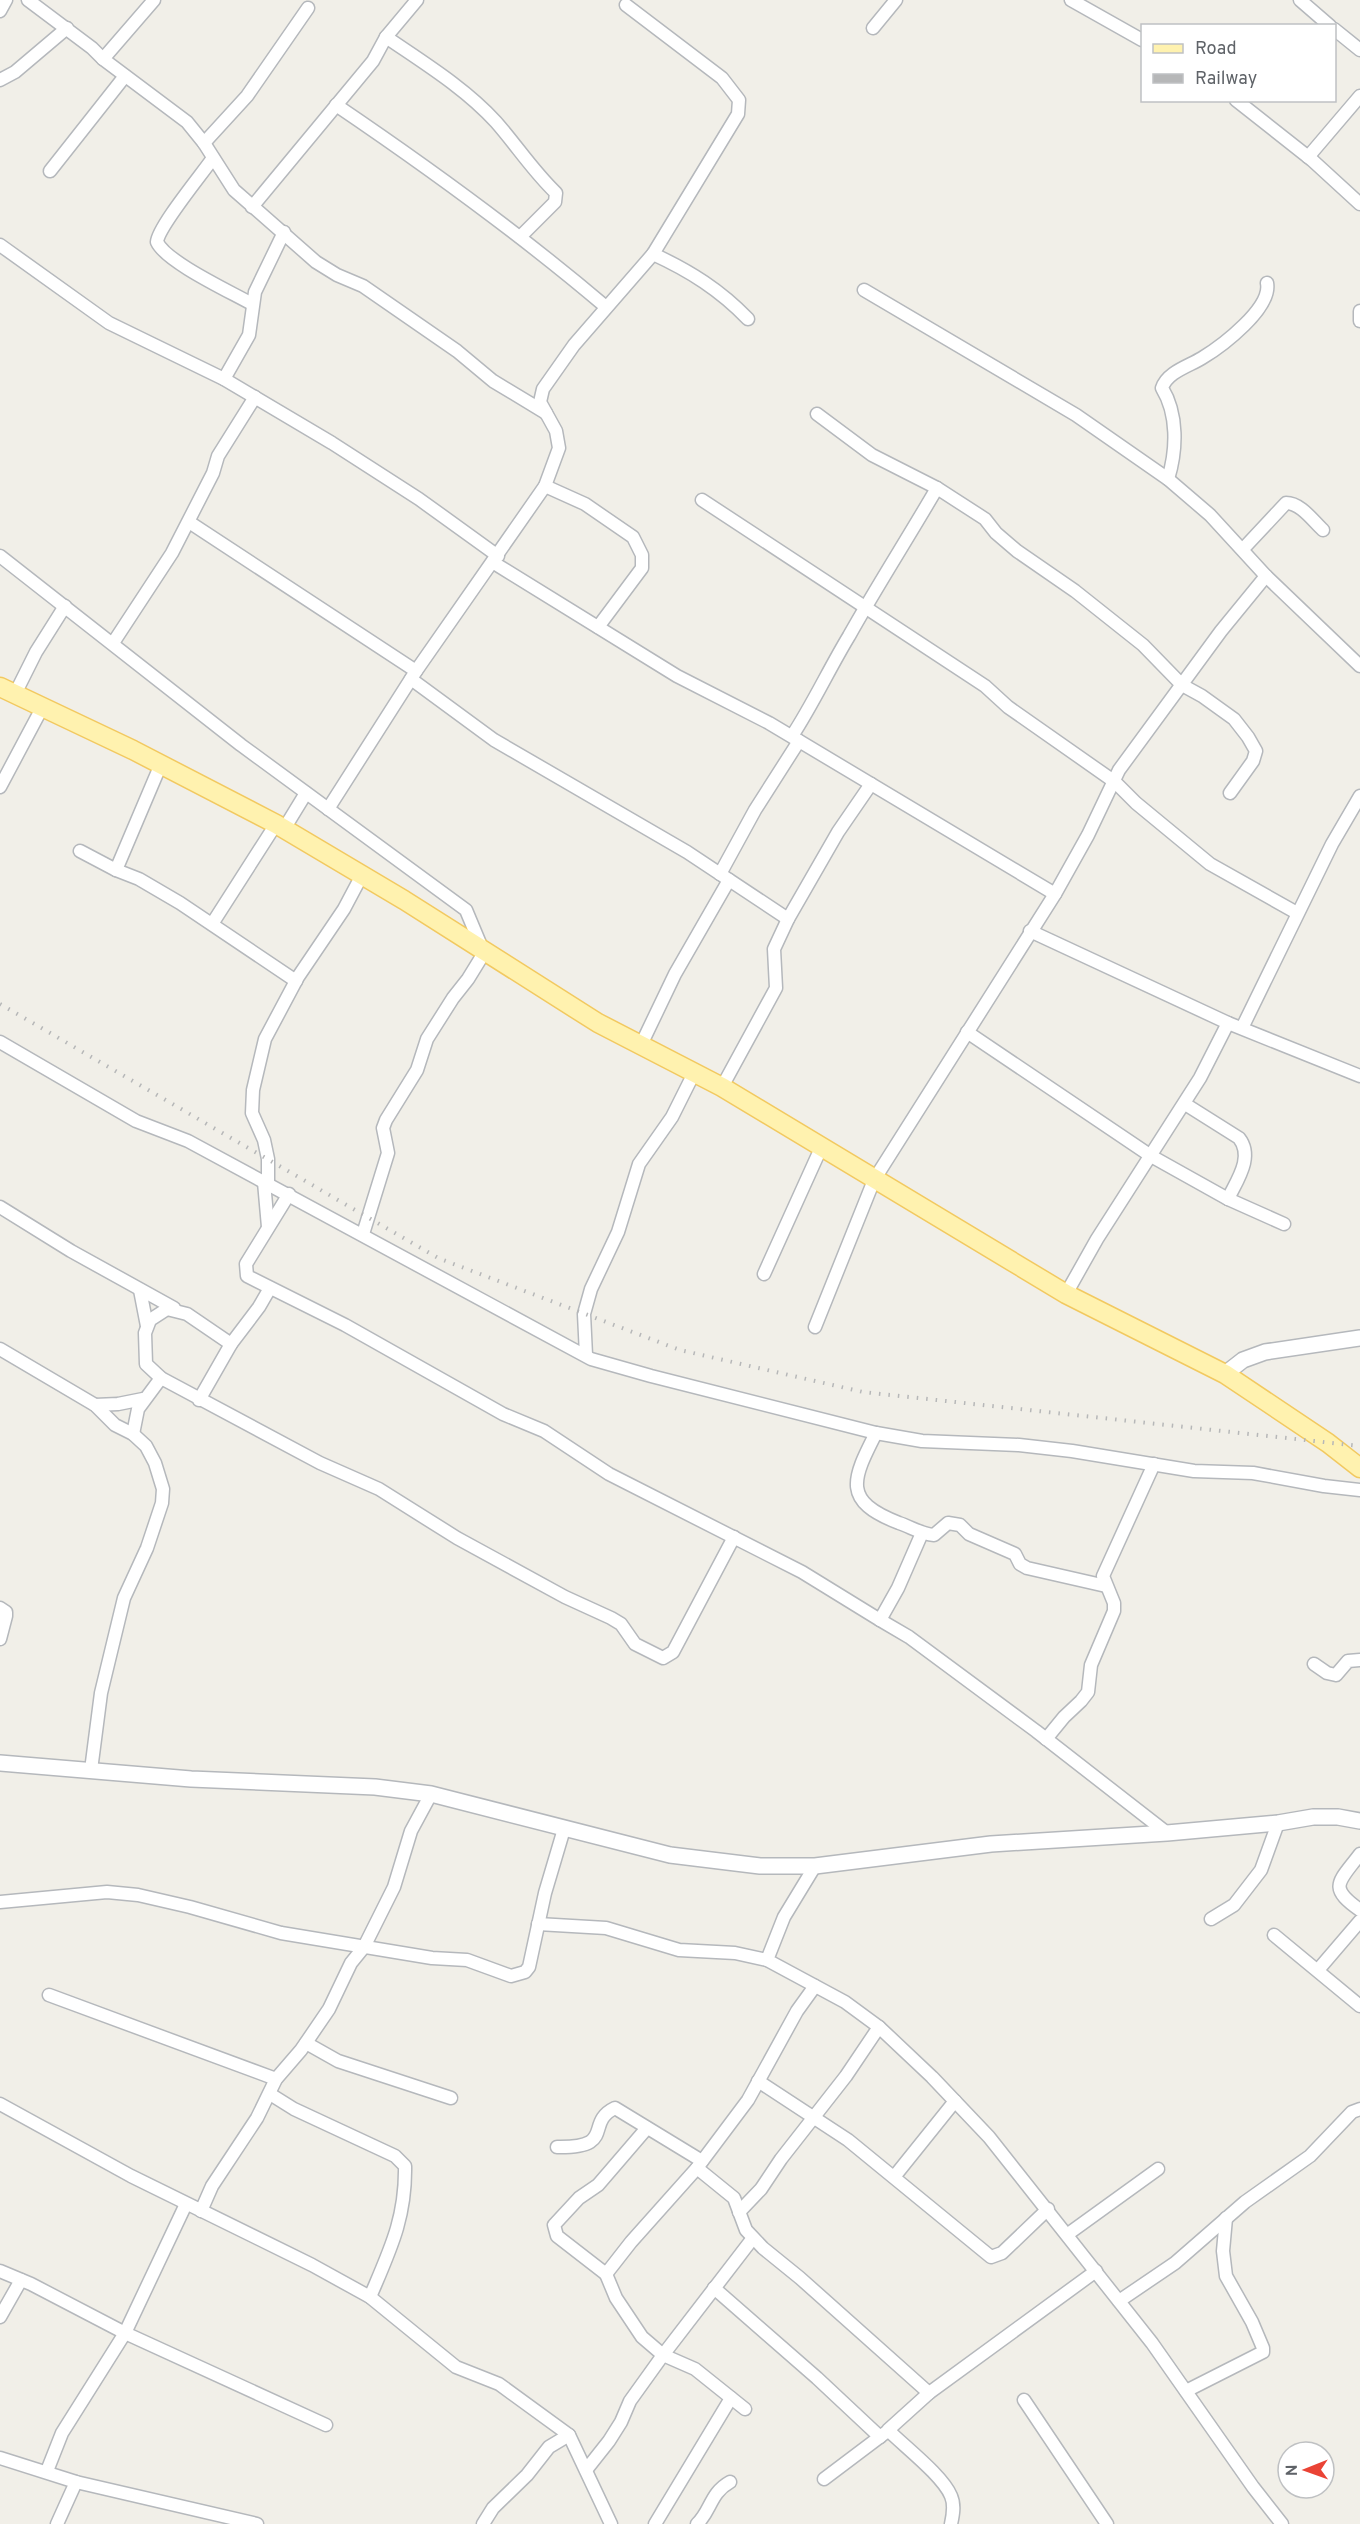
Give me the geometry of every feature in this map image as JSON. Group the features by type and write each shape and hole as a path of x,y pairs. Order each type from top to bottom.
{"main road":[{"path":"7,691 160,764 280,827 363,875 598,1023 722,1087 1066,1294 1225,1374 1329,1443 1360,1468"}],"street":[{"path":"0,11 6,0"},
{"path":"28,0 187,122 204,143 234,190 316,262 337,275 363,285 458,351 493,381 549,416"},
{"path":"103,59 154,0"},
{"path":"252,207 373,61 386,37 417,0"},
{"path":"873,28 896,0"},
{"path":"1071,0 1141,39"},
{"path":"1300,0 1328,24"},
{"path":"328,809 414,675 496,560 545,486 559,448 556,431 540,402 543,389 606,307 653,254 738,114 739,100 722,78 626,5"},
{"path":"204,143 247,96 308,8"},
{"path":"0,80 15,72 67,28"},
{"path":"1336,30 1360,50"},
{"path":"386,37 451,82 487,114 534,172 556,193 555,202 520,237"},
{"path":"50,171 125,76"},
{"path":"1308,157 1360,96"},
{"path":"1239,102 1308,157 1360,204"},
{"path":"336,105 428,168 520,237 606,307"},
{"path":"213,158 170,216 158,234 157,242 163,251 175,260 252,304"},
{"path":"224,379 249,334 255,292 284,232"},
{"path":"0,245 109,322 146,342 168,349 224,379 332,443 409,493 496,560 677,676 796,739 1055,894"},
{"path":"653,254 708,283 748,319"},
{"path":"1168,479 1175,457 1174,427 1170,400 1162,388 1164,383 1171,375 1213,351 1258,311 1267,294 1267,283"},
{"path":"864,290 1076,415 1168,479 1243,549 1266,576 1360,666"},
{"path":"1360,311 1360,321"},
{"path":"113,643 132,610 160,574 189,522 213,473 218,456 255,397"},
{"path":"817,414 872,455 937,488 985,519 996,533 1017,550 1076,591 1143,645 1182,685 1221,708 1234,719 1256,751 1253,761 1230,793"},
{"path":"545,486 585,504 633,537 639,546 642,568 598,627"},
{"path":"641,1045 755,810 796,739 826,674 937,488"},
{"path":"702,500 985,686 1008,707 1115,782 1136,803 1210,864 1298,913"},
{"path":"1243,549 1286,502 1302,509 1323,530"},
{"path":"189,522 414,675 494,740 687,852 788,919"},
{"path":"0,556 241,745 401,860 466,910 484,953 427,1039 417,1070 386,1120 383,1128 388,1153 363,1234"},
{"path":"815,1327 874,1180 1055,894 1115,782 1119,770 1221,631 1266,576"},
{"path":"7,691 36,652 65,606"},
{"path":"0,788 42,708"},
{"path":"116,870 160,764"},
{"path":"722,1087 776,988 774,949 788,919 838,832 871,784"},
{"path":"212,924 306,793"},
{"path":"1242,1028 1332,844 1360,796"},
{"path":"80,851 139,879 212,924 296,981"},
{"path":"268,1227 266,1183 268,1159 264,1140 252,1113 254,1089 265,1039 296,981 344,909 363,875"},
{"path":"1030,931 1228,1023 1360,1076"},
{"path":"1066,1294 1097,1239 1185,1104 1217,1048 1228,1023"},
{"path":"967,1032 1151,1156 1228,1199 1284,1224"},
{"path":"0,1042 136,1121 188,1141 586,1355 651,1376 876,1433 957,1444 1019,1445 1194,1471 1253,1473 1360,1490"},
{"path":"586,1355 584,1314 589,1297 618,1232 639,1164 672,1117 694,1073"},
{"path":"1185,1104 1239,1138 1245,1146 1247,1153 1228,1199"},
{"path":"764,1274 821,1148"},
{"path":"289,1194 244,1269 247,1276 345,1325 503,1414 544,1431 609,1474 646,1494 802,1572 909,1637 1167,1833"},
{"path":"0,1207 140,1290 188,1314 231,1344"},
{"path":"199,1400 231,1344 259,1307 270,1288"},
{"path":"140,1290 147,1326 144,1358 148,1368 161,1378 320,1463 379,1489 457,1538 565,1597 611,1618 621,1624 635,1644 663,1658 673,1652 734,1538"},
{"path":"147,1326 161,1311 178,1310"},
{"path":"1225,1374 1243,1360 1265,1352 1360,1338"},
{"path":"0,1349 95,1405 115,1425 133,1434 146,1446 155,1463 163,1489 162,1503 147,1548 124,1598 101,1693 91,1770"},
{"path":"133,1434 134,1422 143,1399 161,1378"},
{"path":"95,1405 118,1404 143,1399"},
{"path":"876,1433 858,1470 856,1480 861,1502 881,1517 922,1533 934,1534 948,1523 960,1525 969,1534 1015,1554 1020,1564 1027,1568 1106,1586"},
{"path":"1046,1739 1088,1692 1091,1665 1114,1611 1114,1603 1103,1576 1154,1464"},
{"path":"880,1620 898,1588 922,1533"},
{"path":"0,1608 6,1612 0,1639"},
{"path":"1314,1664 1333,1675 1339,1673 1348,1661 1360,1660"},
{"path":"0,1763 191,1779 375,1787 431,1794 681,1857 760,1866 815,1866 991,1844 1167,1833 1278,1823 1313,1817 1338,1817 1360,1821"},
{"path":"201,2211 212,2186 257,2118 276,2079 306,2043 329,2009 351,1963 364,1947 397,1880 411,1831 431,1794"},
{"path":"1211,1919 1234,1905 1261,1870 1278,1823"},
{"path":"0,1902 107,1892 138,1895 281,1933 432,1958 467,1960 511,1976 525,1972 529,1966 564,1829"},
{"path":"1360,1854 1340,1883 1342,1897 1360,1910"},
{"path":"766,1960 784,1917 815,1866"},
{"path":"1318,1970 1360,1921"},
{"path":"538,1924 606,1928 679,1950 735,1953 766,1960 845,2002 879,2027 989,2137 1048,2209 1186,2391 1282,2524"},
{"path":"1274,1935 1360,2006"},
{"path":"606,2274 700,2164 748,2100 797,2011 815,1986"},
{"path":"49,1995 276,2079"},
{"path":"739,2212 761,2190 846,2076 879,2027"},
{"path":"306,2043 338,2061 451,2097"},
{"path":"758,2081 814,2116 894,2177 991,2257 1002,2253 1048,2209"},
{"path":"270,2094 294,2109 395,2156 405,2166 403,2206 396,2236 370,2297"},
{"path":"894,2177 955,2101"},
{"path":"0,2104 63,2140 186,2204 312,2265 370,2297 456,2367 499,2384 569,2435 611,2524"},
{"path":"557,2147 582,2146 590,2143 597,2137 604,2116 615,2109 647,2128 700,2164 734,2198 746,2230 753,2238 929,2393"},
{"path":"1119,2301 1175,2263 1226,2217 1275,2179 1311,2156 1352,2112 1360,2109"},
{"path":"647,2128 598,2185 579,2198 554,2224 557,2236 606,2274 609,2287 642,2337 663,2355 695,2369 745,2409"},
{"path":"1068,2234 1158,2169"},
{"path":"47,2471 62,2433 125,2333 186,2204"},
{"path":"1186,2391 1263,2352 1252,2322 1226,2276 1223,2251 1226,2217"},
{"path":"586,2470 609,2441 630,2401 663,2355 753,2238"},
{"path":"0,2271 125,2333 326,2425"},
{"path":"824,2479 884,2434 929,2393 1096,2271"},
{"path":"0,2317 21,2280"},
{"path":"714,2288 817,2378 939,2478 951,2495 954,2508 951,2524"},
{"path":"661,2522 732,2398"},
{"path":"1024,2400 1107,2524"},
{"path":"483,2524 493,2508 527,2475 549,2447 569,2435"},
{"path":"0,2458 76,2482 221,2520 256,2524"},
{"path":"57,2524 76,2482"},
{"path":"697,2524 714,2495 730,2482"}],"railway":[{"path":"0,1004 438,1258 680,1350 863,1392 1360,1446"}]}
